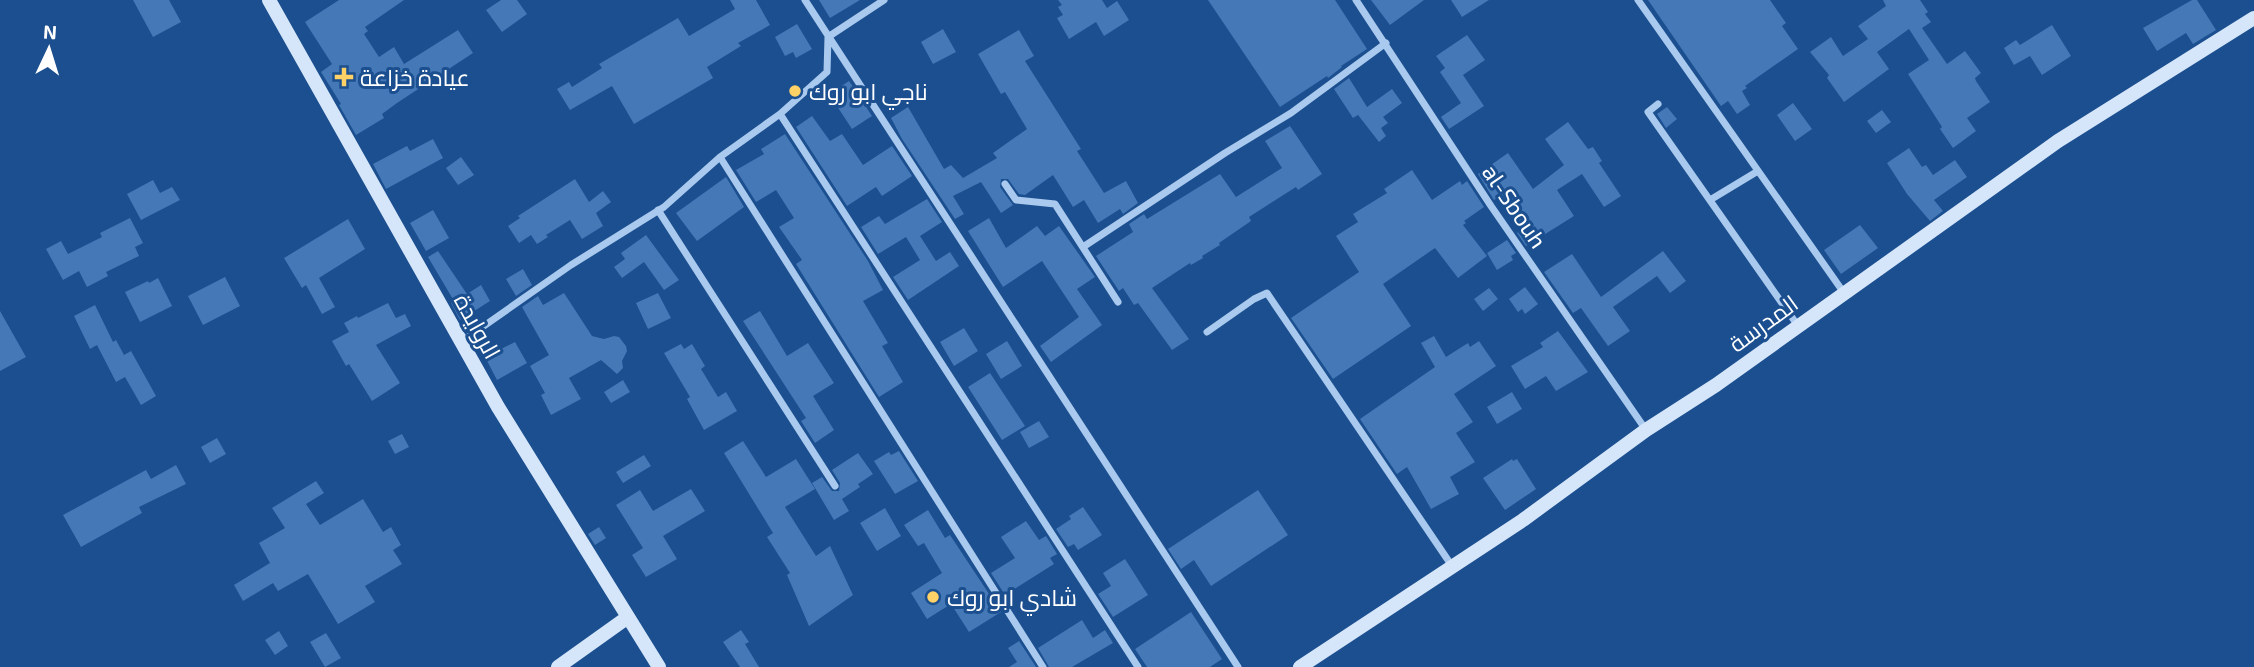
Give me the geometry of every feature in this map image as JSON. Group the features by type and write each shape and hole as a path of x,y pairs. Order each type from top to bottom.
{"street":[{"name":"الروايدة","path":"269,0 498,407 659,667"},
{"path":"805,0 1238,667"},
{"path":"828,37 884,0"},
{"name":"al-Sbouh","path":"1356,0 1490,206 1646,430"},
{"path":"1638,0 1844,293"},
{"name":"المدرسة","path":"1300,667 1523,520 1646,430 1716,385 2058,141 2254,18"},
{"path":"461,342 571,265 658,211 719,157 780,114 827,72 828,37"},
{"path":"1083,247 1225,152 1291,113 1386,43"},
{"path":"1658,104 1648,112 1798,326"},
{"path":"780,114 1138,667"},
{"path":"719,157 1043,667"},
{"path":"1710,200 1758,171"},
{"path":"1005,184 1016,200 1055,204 1118,302"},
{"path":"658,211 835,486"},
{"path":"1207,332 1267,293 1452,567"},
{"path":"558,667 628,617"}],"building":[{"path":"133,0 169,0 181,22 153,37"},
{"path":"339,0 404,0 365,27 368,31 364,34 379,57 394,47 404,64 458,30 473,53 397,103 382,114 384,118 356,135 321,72 332,64 305,22"},
{"path":"501,0 517,0 527,14 502,32 486,10"},
{"path":"730,0 756,0 770,25 738,43 741,46 707,67 713,78 634,124 612,86 570,110 557,89 569,82 572,87 602,68 599,64 678,18 689,36 735,9"},
{"path":"819,0 860,0 830,18"},
{"path":"1058,0 1102,0 1107,8 1117,1 1129,20 1104,36 1096,22 1069,39 1057,18 1063,15 1058,7 1062,5"},
{"path":"1208,0 1335,0 1367,49 1328,78 1327,76 1280,107"},
{"path":"1371,0 1424,0 1390,25"},
{"path":"1451,0 1489,0 1462,17"},
{"path":"1648,0 1770,0 1786,23 1782,26 1798,49 1745,86 1747,88 1742,91 1750,105 1737,114 1728,101 1721,106"},
{"path":"1883,0 1920,0 1931,22 1922,28 1947,64 1965,51 1981,73 1975,78 1990,102 1967,118 1976,131 1953,148 1908,74 1929,60 1909,29 1877,52 1889,69 1844,102 1827,78 1829,75 1810,52 1831,37 1843,56 1868,39 1858,26 1886,6"},
{"path":"2192,0 2197,0 2216,30 2193,44 2186,33 2157,51 2143,28"},
{"path":"797,24 812,49 796,58 793,52 785,56 775,37"},
{"path":"2052,25 2071,56 2042,75 2030,56 2014,65 2004,48 2016,40 2020,45"},
{"path":"943,29 956,52 933,64 921,42"},
{"path":"1019,30 1034,56 1025,61 1081,149 1077,151 1104,193 1126,181 1138,203 1123,214 1120,209 1098,223 1084,200 1073,207 1053,175 1025,195 1019,194 1008,179 1001,179 1000,187 1013,205 1001,213 981,182 953,196 964,214 955,219 902,139 891,118 908,107 944,169 951,165 963,178 997,158 993,153 1027,129 1005,92 1001,94 978,54"},
{"path":"1467,35 1485,60 1463,75 1484,106 1449,129 1441,117 1461,103 1440,72 1445,68 1436,56"},
{"path":"1349,78 1367,107 1392,89 1402,103 1383,117 1388,123 1381,128 1386,136 1379,142 1358,115 1353,118 1334,89"},
{"path":"849,81 872,116 852,129 829,94"},
{"path":"1793,103 1812,129 1795,141 1777,115"},
{"path":"1667,107 1677,119 1666,128 1657,114"},
{"path":"1882,110 1891,122 1876,133 1867,121"},
{"path":"812,116 830,141 842,134 863,165 892,146 912,176 882,196 876,187 847,206 796,127"},
{"path":"1568,122 1588,149 1593,147 1602,161 1599,163 1621,196 1604,207 1582,174 1557,190 1574,216 1526,246 1517,233 1521,231 1501,201 1497,198 1494,200 1478,174 1508,153 1533,189 1564,165 1545,139"},
{"path":"1290,126 1322,174 1249,217 1251,221 1202,256 1203,258 1191,265 1190,263 1152,288 1189,339 1172,350 1138,303 1134,305 1123,288 1119,291 1096,256 1133,232 1129,224 1144,214 1147,219 1220,174 1236,197 1282,168 1265,141"},
{"path":"785,134 868,261 883,290 863,301 888,343 882,346 903,382 879,397 796,264 802,260 779,227 794,218 776,190 756,202 736,170 764,154 761,149"},
{"path":"433,139 443,158 386,189 373,164 407,146 410,151"},
{"path":"1909,148 1922,167 1926,165 1933,175 1955,160 1967,177 1934,200 1943,211 1930,221 1907,194 1887,163"},
{"path":"461,157 474,175 458,185 446,168"},
{"path":"1412,170 1432,200 1460,181 1462,185 1467,181 1484,207 1464,221 1466,223 1463,225 1487,256 1458,278 1435,248 1383,284 1411,326 1333,379 1291,318 1359,272 1336,236 1358,222 1353,214 1387,193 1384,189"},
{"path":"726,177 744,207 697,241 676,213"},
{"path":"575,179 589,202 603,191 611,202 596,213 603,226 582,239 570,220 537,244 531,235 519,243 508,226 520,218 518,216"},
{"path":"153,180 160,193 172,187 180,200 141,220 127,194"},
{"path":"927,199 942,222 920,236 936,261 950,252 959,266 908,300 893,277 920,260 906,237 878,254 861,227 879,216 885,224"},
{"path":"433,210 449,238 426,251 410,223"},
{"path":"130,218 143,243 135,247 139,256 106,272 108,276 87,287 79,271 63,280 46,249 61,241 68,254 102,237 100,233"},
{"path":"989,218 1006,248 1037,226 1045,236 1059,226 1095,277 1077,289 1102,325 1051,362 1040,346 1079,317 1042,261 1003,287 968,231"},
{"path":"348,219 365,249 319,278 335,307 322,314 306,285 302,288 284,258"},
{"path":"1860,225 1878,248 1841,274 1824,250"},
{"path":"646,235 679,280 664,290 644,262 622,278 614,267 625,259 621,253"},
{"path":"1507,240 1516,253 1511,256 1513,260 1497,270 1487,253"},
{"path":"438,251 467,294 481,285 490,301 460,320 451,303 454,301 428,257"},
{"path":"1663,251 1686,281 1670,293 1657,276 1613,307 1630,331 1608,346 1581,308 1573,313 1544,272 1572,254 1601,297"},
{"path":"523,269 532,285 516,296 506,279"},
{"path":"225,277 240,306 203,325 188,296"},
{"path":"158,278 172,306 140,322 125,292"},
{"path":"1525,287 1538,304 1525,314 1522,309 1518,312 1509,299"},
{"path":"1489,288 1498,299 1483,311 1474,299"},
{"path":"564,293 592,336 604,339 619,337 627,351 622,361 623,368 617,374 601,360 569,378 581,399 551,415 541,395 545,393 530,366 549,355 522,307 538,296 543,305"},
{"path":"658,293 671,318 648,329 636,303"},
{"path":"388,303 396,318 405,314 411,326 376,345 400,383 372,401 349,364 346,366 332,341 349,332 344,323"},
{"path":"95,305 113,342 116,340 124,355 131,351 156,396 141,405 125,377 116,382 97,345 90,349 74,316"},
{"path":"0,311 26,357 0,371"},
{"path":"760,311 787,356 808,343 834,383 813,396 834,430 815,443 801,421 806,418 743,321"},
{"path":"964,328 978,351 954,366 940,342"},
{"path":"1558,331 1588,372 1556,391 1546,376 1525,389 1511,366 1543,347 1540,343"},
{"path":"1434,336 1446,357 1468,343 1470,347 1479,341 1496,366 1454,394 1473,422 1456,433 1475,462 1450,477 1459,494 1431,509 1407,467 1397,474 1360,419 1435,367 1421,343"},
{"path":"1007,341 1022,366 1001,379 986,354"},
{"path":"515,342 527,363 497,380 485,357"},
{"path":"681,344 684,349 692,344 705,366 701,369 718,397 726,392 737,411 704,430 687,399 690,397 664,353"},
{"path":"990,373 1025,426 1002,440 968,387"},
{"path":"623,380 630,392 611,403 604,392"},
{"path":"1512,392 1522,409 1497,424 1487,407"},
{"path":"1039,421 1049,437 1029,448 1020,432"},
{"path":"402,434 409,447 395,454 388,441"},
{"path":"217,438 226,454 210,463 201,447"},
{"path":"743,441 766,477 796,459 815,489 785,507 816,556 830,546 853,595 809,626 787,575 790,573 767,537 773,533 724,453"},
{"path":"899,451 918,481 895,494 874,461 889,452 891,455"},
{"path":"858,453 873,474 842,499 849,511 834,520 812,483 822,477 832,491 839,491 840,483 832,470"},
{"path":"644,455 651,466 623,483 616,472"},
{"path":"1512,459 1517,459 1536,489 1505,510 1483,478"},
{"path":"176,465 186,484 139,507 142,513 81,547 63,515 146,470 151,479"},
{"path":"316,481 324,493 306,504 320,525 363,499 383,532 391,527 401,545 393,550 402,564 365,586 375,602 338,624 308,574 278,591 273,583 243,601 234,585 270,563 259,543 285,528 272,508"},
{"path":"691,489 705,511 663,536 677,559 646,577 632,555 643,548 616,505 640,490 653,511"},
{"path":"1258,490 1288,535 1211,586 1194,560 1181,569 1168,549"},
{"path":"1083,507 1102,535 1078,550 1074,544 1068,547 1056,529"},
{"path":"885,508 901,536 877,551 860,523"},
{"path":"928,510 945,538 950,535 1001,612 969,632 951,604 927,619 911,593 942,573 924,543 918,546 904,525"},
{"path":"1026,521 1039,540 1046,536 1057,554 1050,558 1054,564 1005,595 991,573 1015,558 1001,537"},
{"path":"599,527 606,538 595,545 588,534"},
{"path":"1125,559 1148,595 1113,617 1098,594 1111,586 1103,573"},
{"path":"1191,612 1222,659 1210,667 1147,667 1135,649"},
{"path":"1082,620 1093,638 1105,630 1113,643 1072,667 1049,667 1038,648"},
{"path":"741,630 749,642 745,644 759,667 740,667 723,642"},
{"path":"279,631 288,646 275,655 265,640"},
{"path":"326,633 341,658 325,667 310,642"},
{"path":"1019,641 1036,667 1009,667 1017,662 1008,648"}],"place":[{"name":"عيادة خزاعة","path":"344,77"},
{"name":"ناجي ابو روك","path":"795,91"},
{"name":"شادي ابو روك","path":"933,597"}]}
